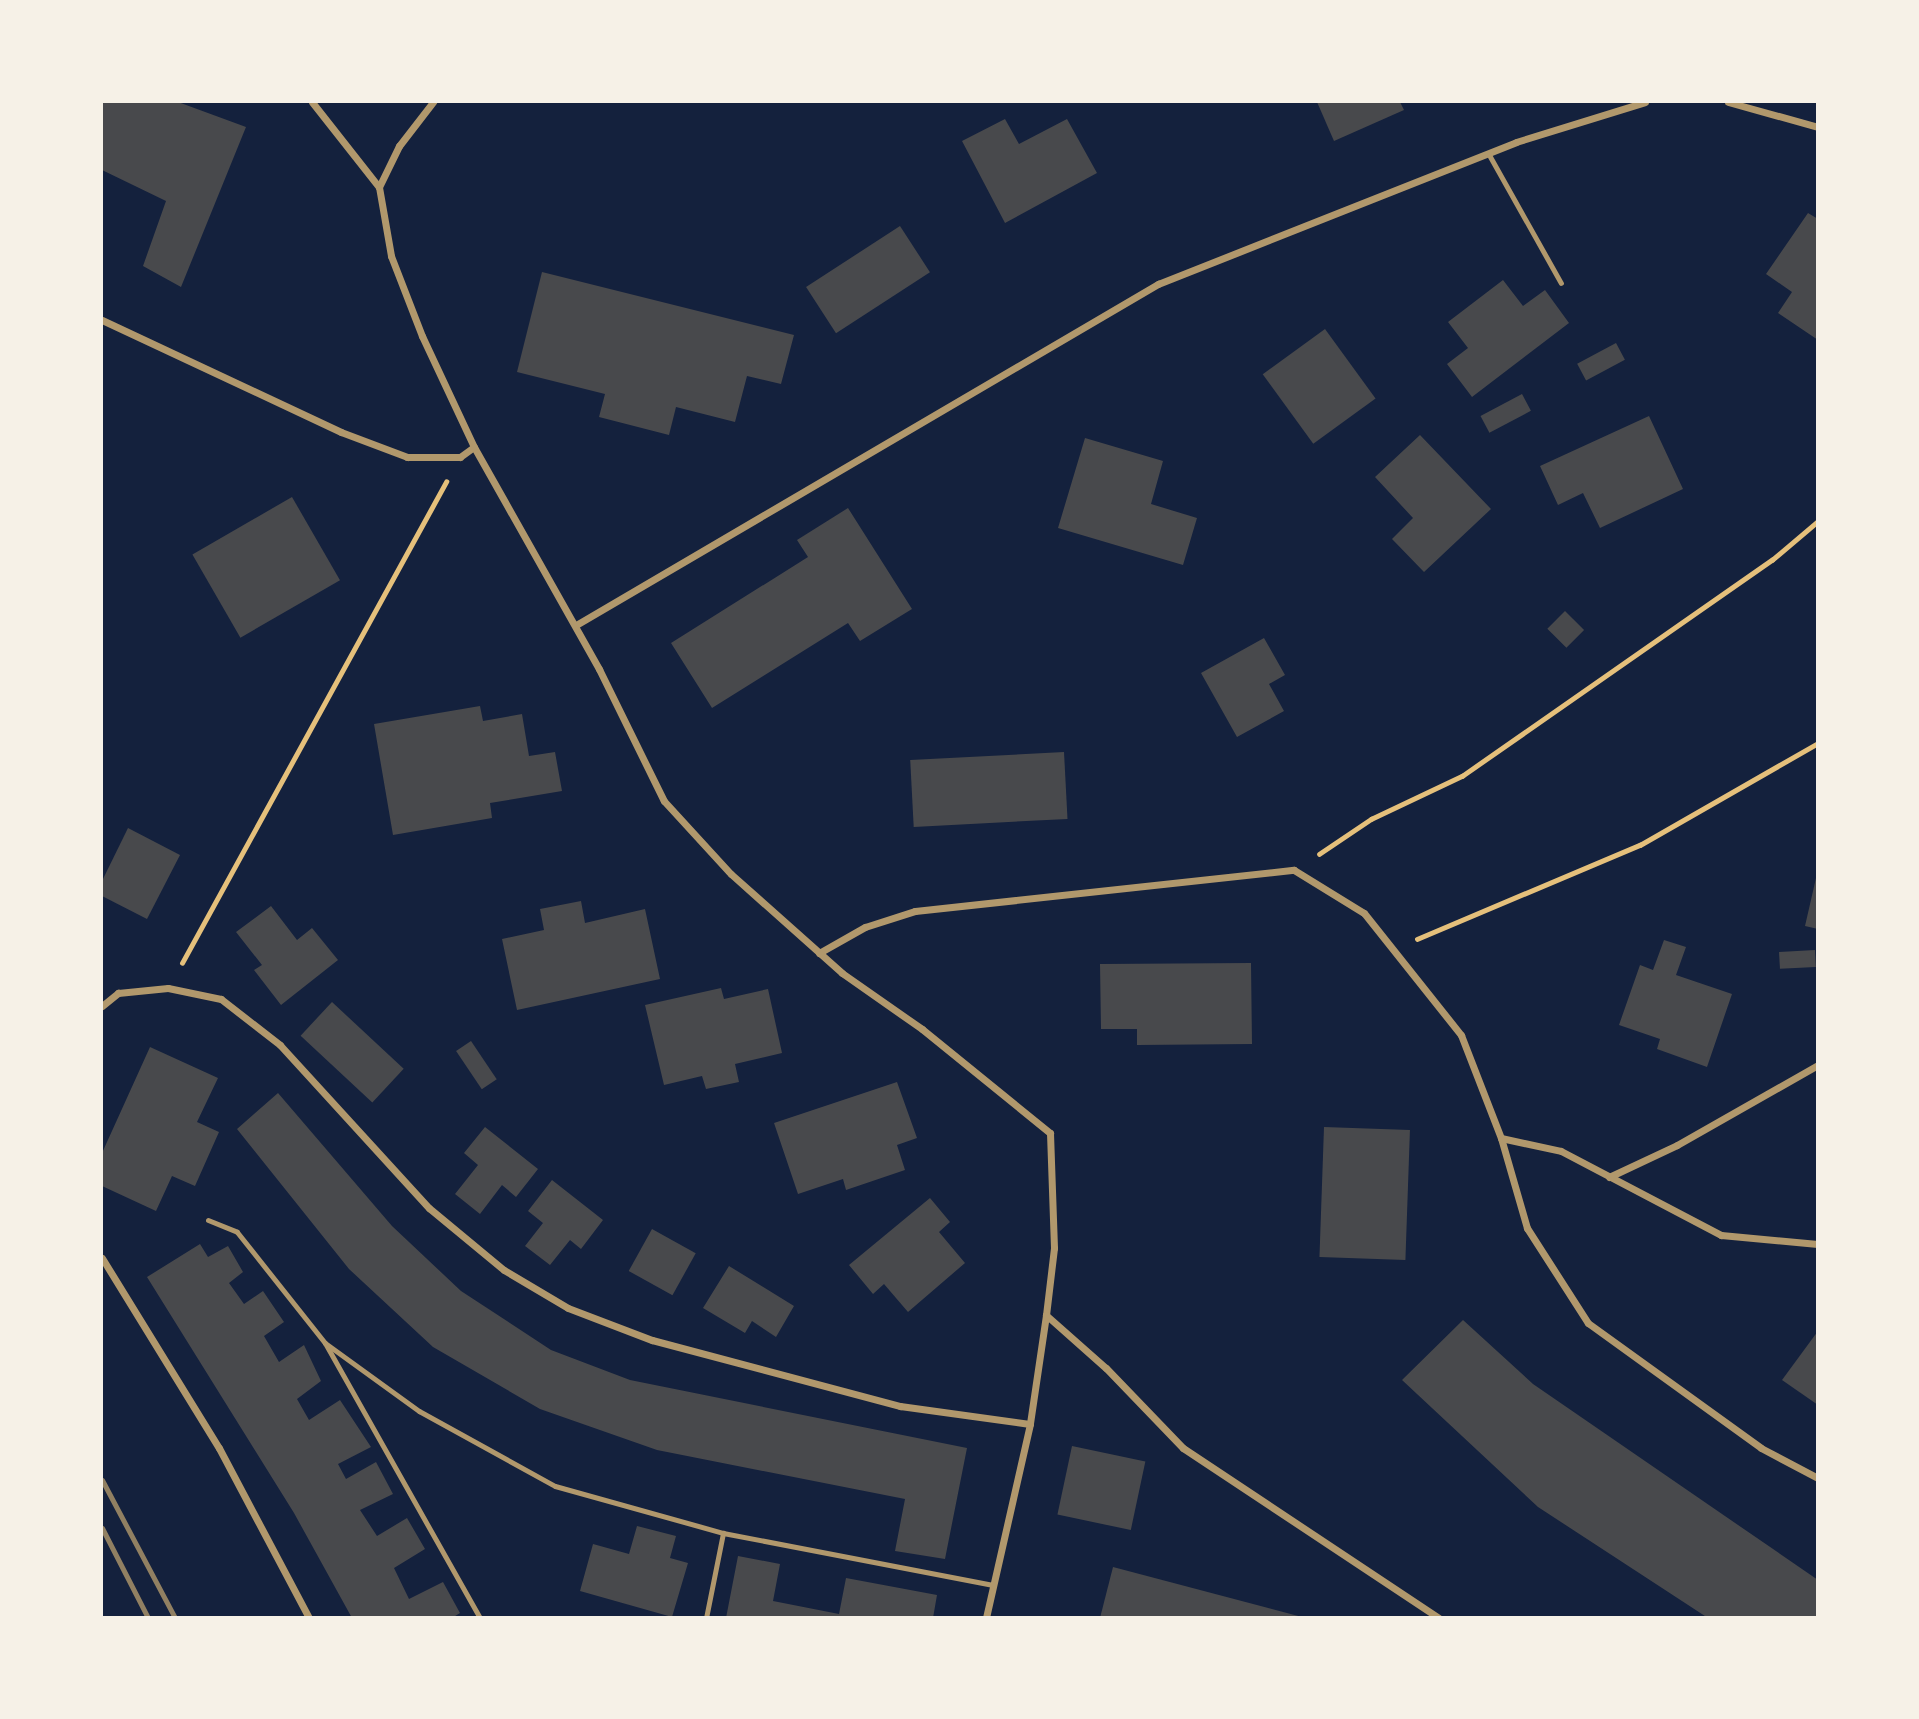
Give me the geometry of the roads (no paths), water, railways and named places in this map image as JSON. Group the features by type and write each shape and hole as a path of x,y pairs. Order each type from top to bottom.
{"street":[{"path":"312,102 379,187 391,256 422,336 474,447 576,625 664,801 731,874 819,953 1050,1133 1054,1248 1046,1315 1030,1424 986,1618"},
{"path":"379,187 399,146 433,102"},
{"path":"576,625 1158,284 1488,153 1645,102"},
{"path":"1728,102 1818,127"},
{"path":"102,320 341,432 407,457 460,457 474,447"},
{"path":"819,953 865,927 915,911 1294,870 1364,914 1396,948 1461,1035 1501,1138 1527,1228 1588,1323 1761,1448 1818,1478"},
{"path":"102,1006 118,993 168,989 221,999 280,1045 429,1208 504,1270 568,1308 652,1340 887,1403 1030,1424"},
{"path":"1609,1177 1677,1145 1818,1065"},
{"path":"1501,1138 1561,1151 1721,1235 1818,1244"},
{"path":"102,1258 219,1448 309,1618"},
{"path":"1046,1315 1106,1368 1183,1448 1439,1618"}],"lane":[{"path":"1488,153 1561,283"},
{"path":"208,1220 237,1232 325,1343 480,1618"},
{"path":"325,1343 419,1411 555,1486 723,1533 993,1585"},
{"path":"706,1618 723,1533"}],"railway":[{"path":"102,1480 175,1618"},
{"path":"102,1528 148,1618"}]}
